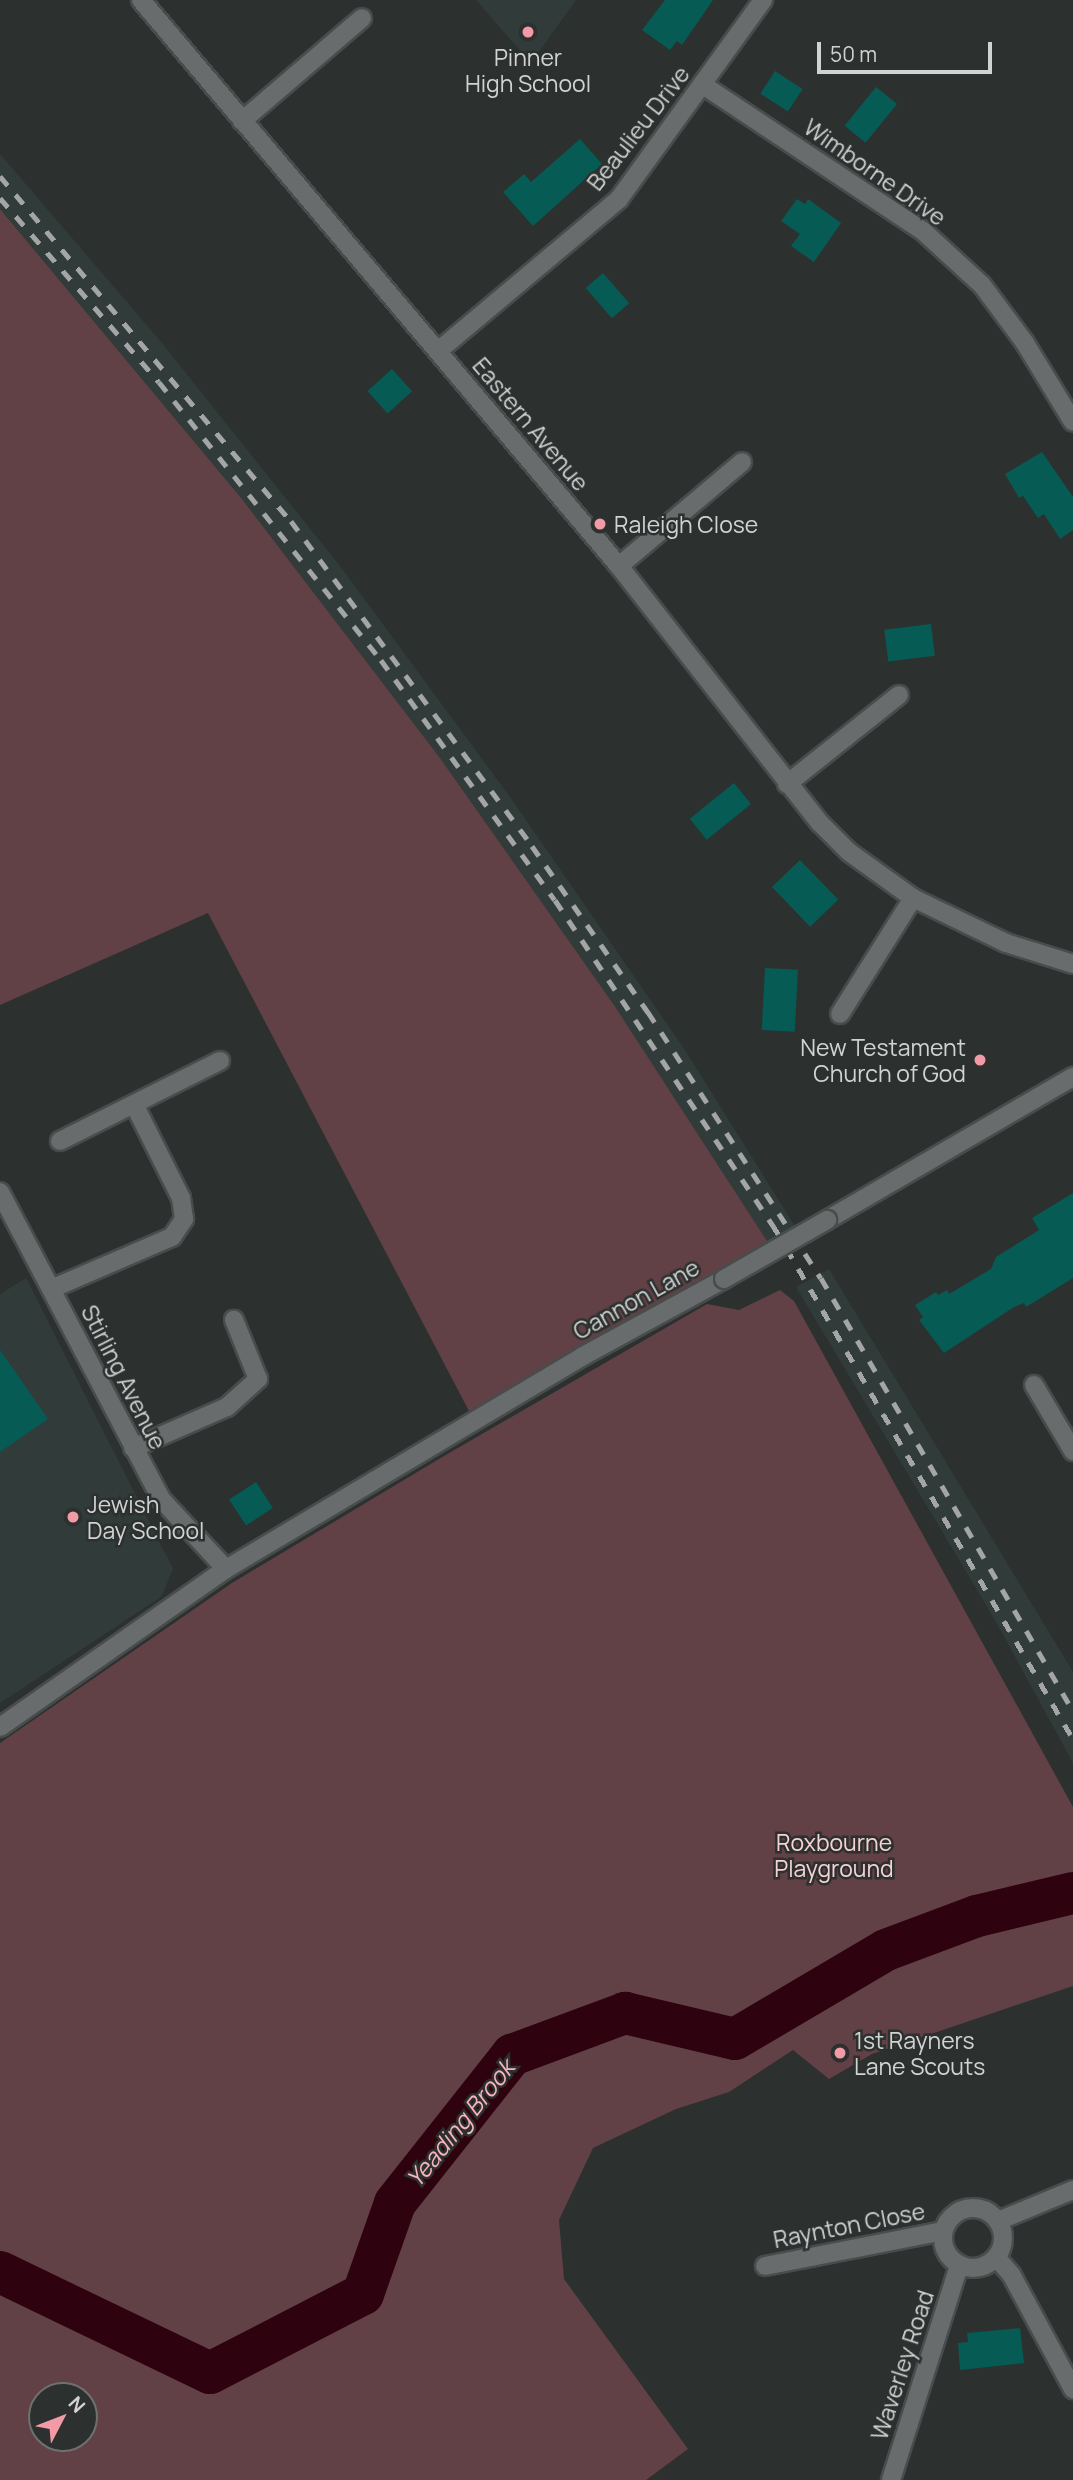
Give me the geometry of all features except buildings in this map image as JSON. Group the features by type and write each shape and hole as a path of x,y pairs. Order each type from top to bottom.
{"street":[{"name":"Eastern Avenue","path":"141,0 619,566 787,784 849,852 913,898 995,938 1073,964"},
{"name":"Beaulieu Drive","path":"438,351 619,199 763,0"},
{"path":"242,121 362,18"},
{"name":"Wimborne Drive","path":"703,85 923,231 982,285 1025,343 1073,422"},
{"path":"619,566 742,461"},
{"path":"787,784 899,695"},
{"path":"840,1014 913,898"},
{"path":"60,1141 135,1106 220,1060"},
{"name":"Cannon Lane","path":"0,1727 226,1569 583,1356 724,1279 1073,1077"},
{"path":"51,1289 172,1237 184,1219 181,1198 135,1106"},
{"name":"Stirling Avenue","path":"0,1192 162,1500 226,1569"},
{"path":"133,1448 226,1407 258,1379 234,1320"},
{"path":"1034,1385 1073,1451"},
{"path":"998,2221 1073,2190"},
{"path":"968,2208 986,2210 998,2221 1003,2240 996,2258 978,2268 959,2265 945,2250 943,2231 952,2215 968,2208"},
{"name":"Raynton Close","path":"765,2266 943,2231"},
{"path":"996,2258 1011,2274 1073,2389"},
{"name":"Waverley Road","path":"891,2480 959,2265"}],"shaded area":[{"name":"Pinner High School","path":"476,0 576,0 531,63"},
{"path":"0,154 162,343 343,570 510,797 685,1050 796,1228 769,1244 614,1005 440,758 242,499 0,209"},
{"path":"829,1269 1073,1672 1073,1763 995,1620 796,1287"},
{"name":"Jewish Day School","path":"26,1278 173,1569 161,1597 0,1703 0,1294"}],"green space":[{"path":"0,209 242,499 440,758 614,1005 769,1244 469,1411 208,913 0,1005"},
{"name":"Roxbourne Playground","path":"780,1290 794,1301 1073,1807 1073,1986 872,2054 829,2079 793,2050 729,2092 676,2109 593,2148 559,2220 564,2279 688,2449 646,2480 0,2480 0,1743 232,1583 444,1456 707,1304 739,1310"}],"waterway":[{"name":"Yeading Brook","path":"0,2272 210,2373 363,2294 395,2203 512,2055 625,2013 735,2039 886,1950 977,1916 1073,1893"}],"railway":[{"path":"0,176 291,521 532,846 648,1012 821,1278 1073,1711"},
{"path":"0,198 159,382 381,660 555,900 774,1227 1073,1739"}],"place":[{"name":"Pinner High School","path":"528,32"},
{"name":"Raleigh Close","path":"600,524"},
{"name":"New Testament Church of God","path":"980,1060"},
{"name":"Jewish Day School","path":"73,1517"},
{"name":"1st Rayners Lane Scouts","path":"840,2053"}]}
